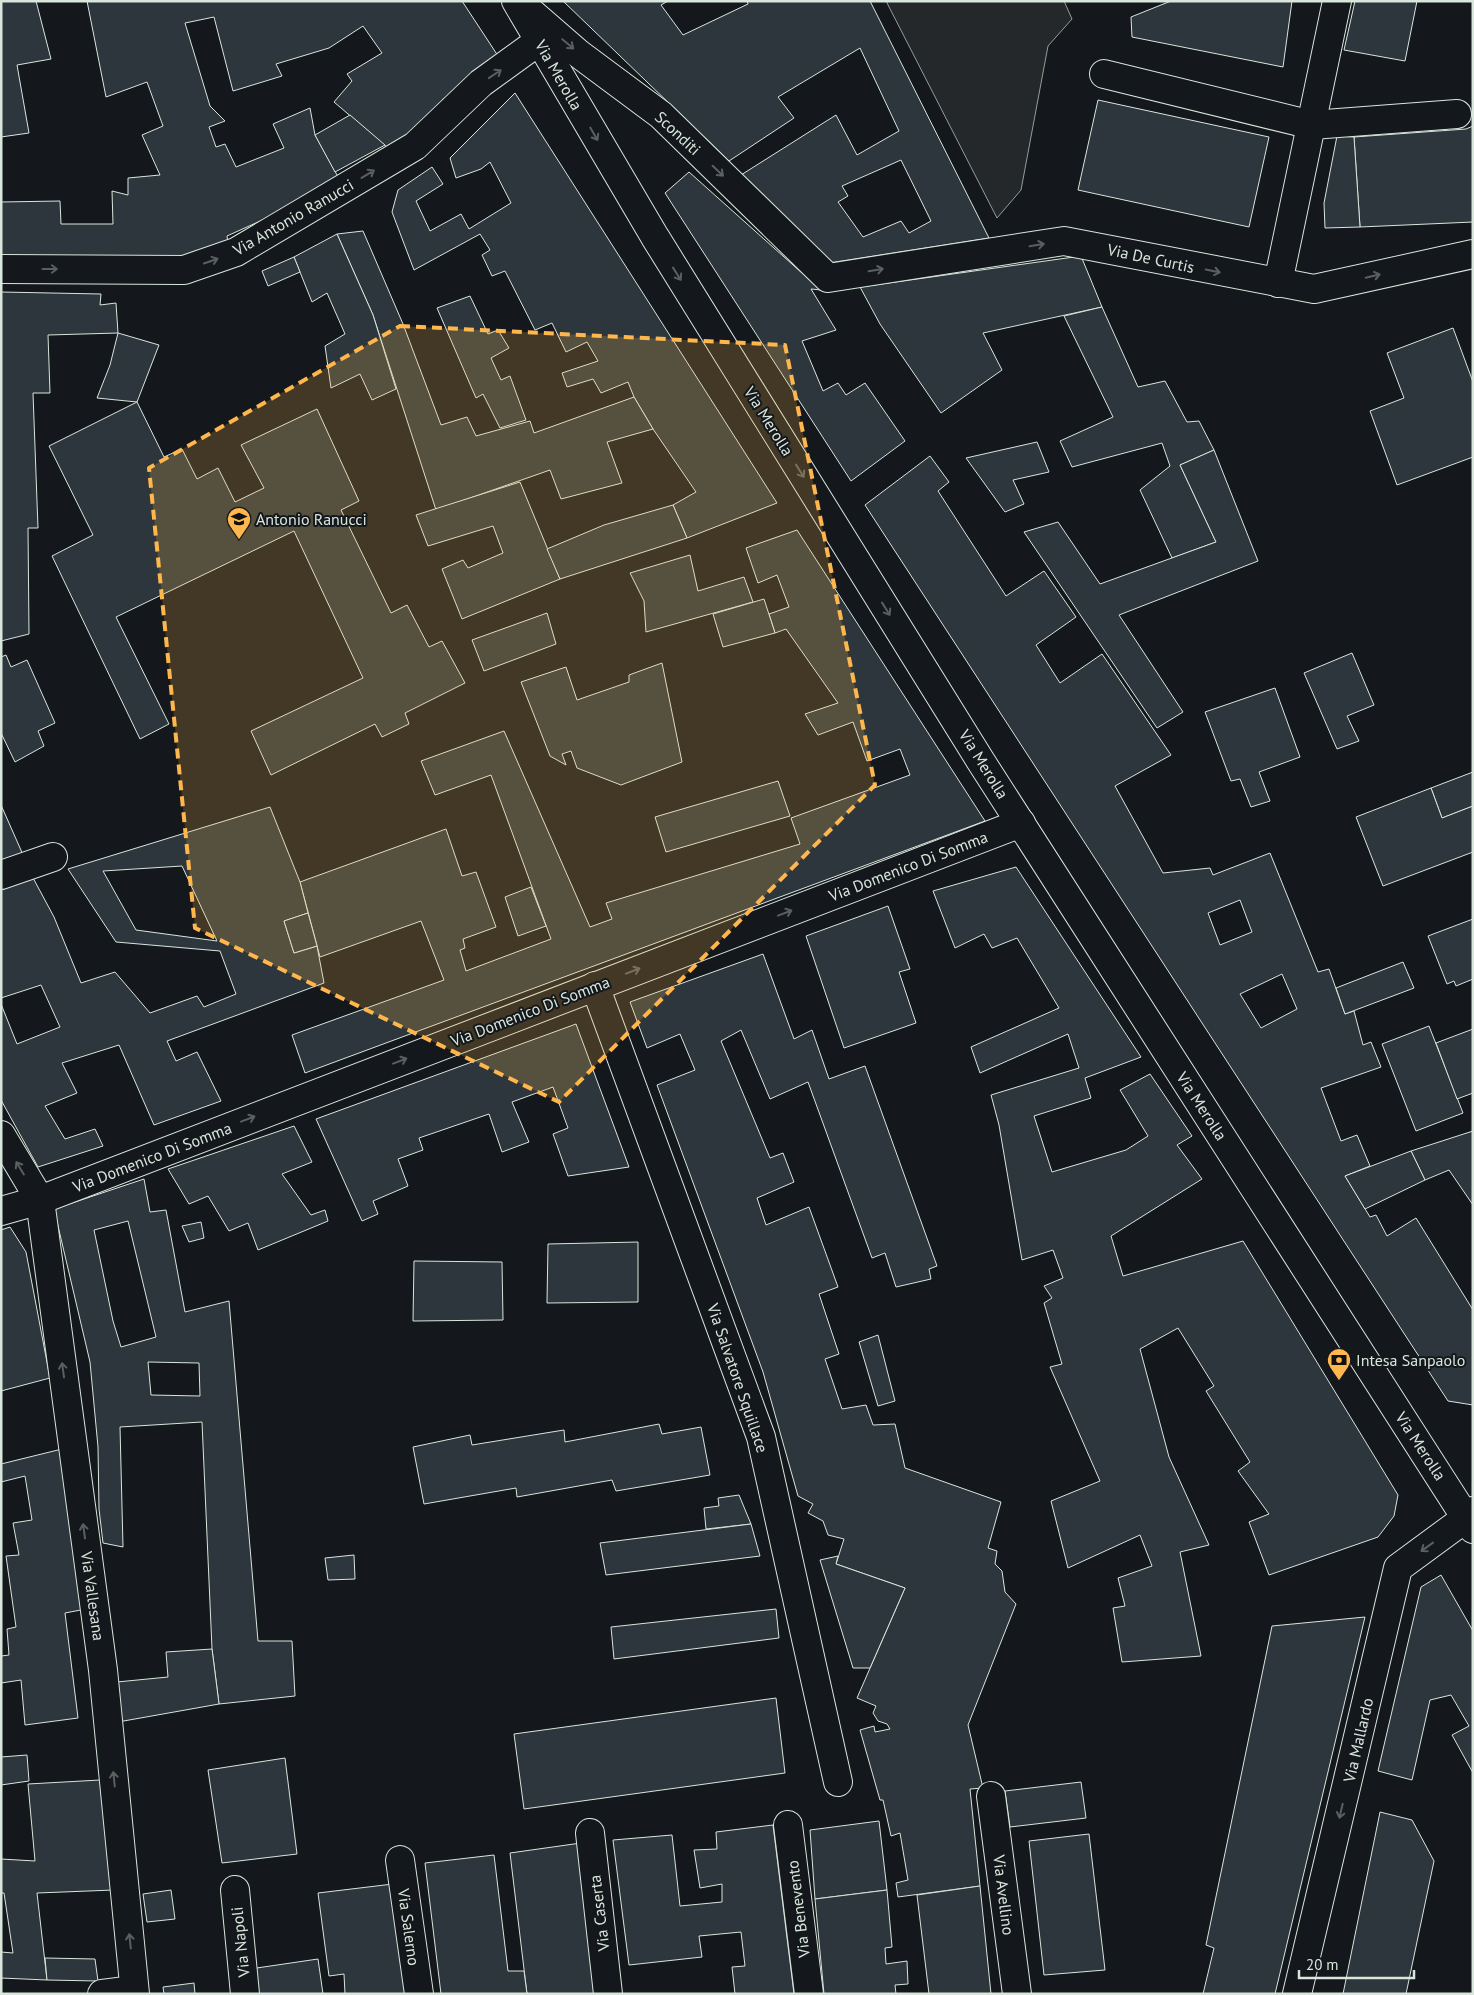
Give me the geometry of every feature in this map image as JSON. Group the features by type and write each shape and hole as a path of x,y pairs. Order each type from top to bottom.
{"street":[{"name":"Via Merolla","path":"517,1 655,237 1020,823 1471,1519"},
{"name":"Sconditi","path":"517,1 579,54 661,115 828,278"},
{"path":"1278,283 1337,1"},
{"name":"Via Antonio Ranucci","path":"1,269 184,270 236,252 415,146 481,83 539,40"},
{"path":"1104,74 1312,125 1457,114"},
{"name":"Via De Curtis","path":"828,278 1064,240 1314,289 1473,254"},
{"name":"Via Domenico Di Somma","path":"1,1211 40,1200 1020,823"},
{"path":"1,875 53,858"},
{"name":"Via Salvatore Squillace","path":"595,986 761,1437 838,1782"},
{"path":"1,1135 40,1200"},
{"name":"Via Vallesana","path":"40,1200 103,1670 134,1992"},
{"name":"Via Mallardo","path":"1297,1994 1398,1568 1471,1519"},
{"name":"Via Avellino","path":"991,1796 1016,1994"},
{"name":"Via Benevento","path":"788,1825 809,1994"},
{"name":"Via Caserta","path":"590,1833 608,1994"},
{"name":"Via Salerno","path":"400,1860 418,1994"},
{"name":"Via Napoli","path":"235,1890 246,1994"},
{"path":"102,1994 134,1992"}],"highlighted area":[{"path":"400,326 785,345 875,785 559,1102 195,928 149,468"}],"shaded area":[{"path":"886,1 1064,1 1072,19 1048,46 1021,190 997,218"}],"building":[{"path":"1,1 36,1 51,59 17,65 29,133 1,137"},
{"path":"87,1 462,1 502,62 442,100 447,109 395,154 334,102 352,81 347,74 382,53 363,26 329,48 276,64 282,76 233,91 214,17 185,23 210,106 225,121 209,127 216,147 225,144 236,167 284,148 273,124 310,108 315,135 342,184 227,236 229,250 179,257 1,256 1,202 60,201 61,224 113,224 112,191 128,195 128,178 160,175 142,135 163,126 147,82 106,97"},
{"path":"563,1 668,1 661,5 683,35 748,4 747,1 870,1 989,238 829,263 741,175 836,115 857,155 899,131 860,48 778,97 794,118 729,161","holes":["901,160 931,221 909,233 901,221 863,237 838,202 848,196 842,186"]},
{"path":"1171,1 1292,1 1283,67 1132,37 1131,17"},
{"path":"1355,1 1417,1 1405,61 1344,50"},
{"path":"515,93 777,503 687,538 673,505 696,492 653,429 634,397 628,382 601,393 593,379 567,387 562,373 598,361 587,342 566,352 552,323 535,330 505,271 492,276 482,255 490,250 480,234 414,270 392,212 398,190 432,167 443,184 416,201 430,231 461,214 469,229 511,203 490,162 481,169 456,178 450,158"},
{"path":"1098,100 1269,137 1249,227 1078,190"},
{"path":"350,115 385,145 335,172 315,135"},
{"path":"1473,126 1473,222 1360,227 1354,137 1466,129"},
{"path":"1337,136 1354,137 1360,227 1325,228 1324,203"},
{"path":"689,172 821,290 811,289 836,330 802,341 823,391 838,383 846,395 865,383 905,441 851,481 665,193"},
{"path":"363,231 403,324 441,425 467,417 476,436 530,421 534,433 634,397 653,429 607,442 622,483 561,499 550,470 436,510 373,315 337,234"},
{"path":"337,234 373,315 396,389 372,400 360,374 331,388 325,346 345,334 327,293 312,302 294,257"},
{"path":"1081,256 1102,307 983,333 1002,370 941,413 880,324 860,287"},
{"path":"294,257 300,272 268,286 262,271"},
{"path":"1,292 101,294 100,305 116,303 118,333 48,335 50,393 33,393 38,528 28,528 29,634 1,641"},
{"path":"470,296 488,334 498,330 509,348 491,358 501,380 510,376 526,420 500,428 483,394 476,398 437,308"},
{"path":"1102,307 1138,387 1165,381 1187,422 1199,421 1214,450 1180,465 1216,542 1172,558 1140,490 1170,466 1162,443 1072,467 1060,441 1113,417 1064,316"},
{"path":"1453,328 1473,382 1473,457 1397,485 1370,411 1404,398 1387,353"},
{"path":"118,333 159,345 137,402 97,398 110,365"},
{"path":"137,402 164,457 182,449 197,479 218,468 235,502 264,488 241,445 317,409 359,501 341,510 391,613 407,605 429,647 442,641 465,683 405,713 409,724 382,737 375,724 271,775 251,731 363,678 294,531 116,617 169,724 140,739 52,556 93,535 49,446"},
{"path":"1037,442 1049,472 1013,480 1024,504 1005,512 966,458"},
{"path":"1214,450 1258,561 1119,615 1183,712 1157,728 1024,532 1058,522 1100,584 1216,542 1180,465"},
{"path":"930,456 949,482 938,491 1006,596 1044,571 1076,617 1036,645 1060,683 1102,654 1171,755 1115,786 1163,873 1210,868 1213,875 1270,853 1318,972 1329,969 1345,1014 1354,1011 1363,1045 1371,1042 1381,1067 1321,1088 1341,1141 1357,1135 1370,1166 1345,1176 1370,1217 1376,1215 1387,1236 1416,1218 1473,1310 1473,1405 1448,1401 865,505","holes":["1240,900 1252,932 1220,945 1208,913","1282,974 1297,1009 1261,1028 1240,994"]},
{"path":"520,482 560,579 462,619 442,569 463,560 468,568 503,553 493,526 428,546 416,515"},
{"path":"673,505 687,538 560,579 547,549 604,525"},
{"path":"797,530 985,821 305,1073 292,1035 444,980 421,921 320,957 300,882 446,829 462,876 476,872 496,927 463,939 465,948 460,950 466,971 551,939 491,775 435,795 421,761 504,731 590,927 612,919 606,903 800,844 791,818 910,775 900,749 867,761 853,722 818,735 805,714 838,703 786,629 775,633 769,614 789,607 777,575 758,583 746,548"},
{"path":"690,555 698,591 744,577 753,602 646,632 644,601 630,573"},
{"path":"764,599 775,633 723,647 713,614"},
{"path":"547,613 556,644 484,671 472,640"},
{"path":"1352,653 1374,705 1347,716 1359,741 1337,749 1304,673"},
{"path":"6,655 11,667 27,660 55,723 38,731 44,746 15,762 1,733 1,657"},
{"path":"662,663 682,762 621,785 577,768 571,751 562,754 566,765 550,756 521,682 566,667 577,700 629,682 629,675"},
{"path":"1275,688 1300,757 1259,772 1270,801 1251,807 1240,779 1231,781 1205,712"},
{"path":"1473,772 1473,806 1442,818 1431,788"},
{"path":"778,781 790,816 666,852 655,817"},
{"path":"1431,788 1442,818 1473,806 1473,852 1383,886 1356,817"},
{"path":"1,805 24,857 1,864"},
{"path":"270,807 300,882 308,913 284,921 294,953 317,946 324,983 167,1041 176,1061 197,1052 221,1101 154,1125 119,1045 62,1063 77,1093 45,1106 65,1139 95,1129 103,1146 38,1167 1,1100 1,1004 17,1044 60,1027 41,985 1,998 1,887 32,876 54,917 81,983 115,972 150,1013 197,996 204,1007 236,994 220,951 116,942 68,869","holes":["182,866 217,941 136,930 103,871"]},
{"path":"1016,867 1141,1057 1085,1078 1091,1098 1034,1116 1052,1172 1126,1150 1148,1136 1120,1090 1150,1074 1192,1136 1177,1145 1202,1179 1111,1236 1123,1276 1243,1241 1398,1495 1394,1516 1378,1537 1269,1575 1249,1522 1269,1514 1238,1471 1250,1462 1206,1391 1214,1386 1178,1328 1140,1349 1169,1457 1209,1545 1180,1552 1201,1656 1122,1662 1113,1608 1125,1606 1118,1578 1152,1566 1140,1535 1068,1568 1051,1501 1100,1481 1050,1367 1062,1364 1044,1303 1052,1298 1044,1286 1063,1278 1053,1250 1022,1260 999,1125 991,1095 1079,1068 1068,1034 980,1073 971,1047 1059,1008 1017,938 992,948 984,934 955,948 933,891"},
{"path":"531,887 546,926 518,936 505,897"},
{"path":"888,906 910,969 899,972 916,1023 844,1048 806,936"},
{"path":"308,913 317,946 294,953 284,921"},
{"path":"1473,919 1473,979 1456,986 1454,981 1447,984 1428,936"},
{"path":"763,954 794,1039 812,1030 829,1079 865,1066 937,1266 929,1269 931,1279 896,1287 885,1253 872,1258 808,1082 770,1099 741,1030 721,1041 770,1158 783,1153 794,1182 757,1198 766,1225 809,1207 838,1287 819,1294 839,1354 825,1359 842,1409 866,1405 873,1425 895,1424 905,1468 1001,1502 988,1548 997,1551 995,1564 1002,1571 1005,1592 1016,1604 968,1725 983,1788 970,1789 980,1886 898,1897 896,1883 908,1880 900,1833 891,1836 883,1800 880,1800 860,1730 874,1726 875,1732 890,1729 887,1724 878,1721 873,1713 876,1706 857,1698 905,1588 836,1564 844,1539 828,1535 823,1521 808,1513 813,1504 798,1496 763,1372 657,1085 695,1070 680,1034 647,1048 630,1002"},
{"path":"1403,962 1414,988 1345,1014 1336,988"},
{"path":"576,1024 629,1167 568,1176 553,1134 568,1128 553,1087 512,1102 529,1142 502,1152 489,1114 419,1138 423,1150 398,1159 408,1186 373,1201 378,1214 362,1221 316,1119"},
{"path":"1429,1026 1463,1113 1416,1131 1382,1044"},
{"path":"1473,1029 1473,1093 1457,1099 1436,1043"},
{"path":"294,1126 312,1162 282,1174 311,1215 325,1210 328,1221 258,1250 248,1223 229,1231 208,1196 189,1204 168,1169"},
{"path":"1473,1131 1473,1205 1449,1170 1425,1180 1411,1151"},
{"path":"1411,1151 1425,1180 1365,1209 1345,1176"},
{"path":"144,1179 150,1212 166,1210 185,1312 229,1301 258,1641 292,1641 295,1696 219,1704 212,1649 202,1422 120,1427 123,1547 103,1543 99,1509 98,1447 90,1362 54,1209","holes":["128,1221 156,1337 121,1347 113,1321 94,1230","148,1362 199,1363 200,1396 151,1395"]},
{"path":"201,1222 204,1238 189,1242 182,1226"},
{"path":"10,1227 26,1252 50,1378 1,1391 1,1230"},
{"path":"638,1242 638,1302 547,1303 548,1244"},
{"path":"414,1261 502,1262 503,1320 413,1321"},
{"path":"878,1335 895,1401 878,1406 859,1342"},
{"path":"659,1424 662,1434 701,1427 710,1475 616,1491 612,1480 517,1497 516,1488 424,1504 413,1447 470,1435 472,1445 564,1430 565,1442"},
{"path":"62,1449 86,1609 65,1613 78,1718 25,1725 21,1680 1,1683 1,1656 9,1655 7,1629 16,1627 6,1556 19,1555 13,1523 32,1520 25,1476 1,1482 1,1464"},
{"path":"739,1495 751,1524 706,1529 704,1508 719,1506 718,1498"},
{"path":"751,1524 760,1556 606,1575 600,1543"},
{"path":"354,1555 355,1579 328,1580 325,1558"},
{"path":"838,1556 836,1564 905,1588 870,1668 853,1668 820,1560"},
{"path":"1441,1575 1473,1631 1473,1773 1452,1735 1469,1726 1451,1695 1430,1700 1412,1780 1378,1771 1421,1587"},
{"path":"776,1609 779,1638 614,1659 611,1627"},
{"path":"1365,1617 1275,1994 1203,1994 1214,1948 1206,1945 1272,1626"},
{"path":"212,1649 219,1704 118,1722 117,1682 168,1677 166,1652"},
{"path":"776,1698 785,1773 524,1809 514,1734"},
{"path":"27,1755 29,1781 1,1785 1,1757"},
{"path":"285,1758 297,1854 222,1863 208,1770"},
{"path":"100,1780 114,1890 37,1893 47,1980 1,1978 1,1952 13,1953 4,1893 1,1893 1,1859 35,1861 28,1784"},
{"path":"1081,1782 1086,1818 1010,1827 1005,1791"},
{"path":"1380,1812 1412,1820 1434,1861 1406,1994 1343,1994"},
{"path":"879,1821 887,1890 815,1899 810,1830"},
{"path":"773,1825 794,1994 735,1994 732,1967 745,1966 741,1932 699,1936 702,1957 629,1965 613,1840 672,1835 680,1906 722,1902 722,1884 700,1888 694,1850 717,1849 716,1832"},
{"path":"1089,1834 1105,1970 1044,1975 1029,1841"},
{"path":"581,1843 600,1994 527,1994 510,1853"},
{"path":"494,1855 508,1971 524,1971 527,1994 441,1994 425,1863"},
{"path":"393,1884 407,1994 345,1994 344,1974 329,1976 318,1893"},
{"path":"980,1886 991,1994 929,1994 917,1895"},
{"path":"171,1890 175,1919 147,1922 143,1894"},
{"path":"887,1890 892,1947 885,1948 886,1964 907,1961 908,1984 895,1985 896,1994 824,1994 815,1899"},
{"path":"45,1958 95,1959 98,1981 47,1980"},
{"path":"318,1959 323,1994 252,1994 250,1969"},
{"path":"194,1983 195,1994 164,1994 163,1987"}],"place":[{"name":"Antonio Ranucci","path":"239,540"},
{"name":"Intesa Sanpaolo","path":"1339,1381"}]}
